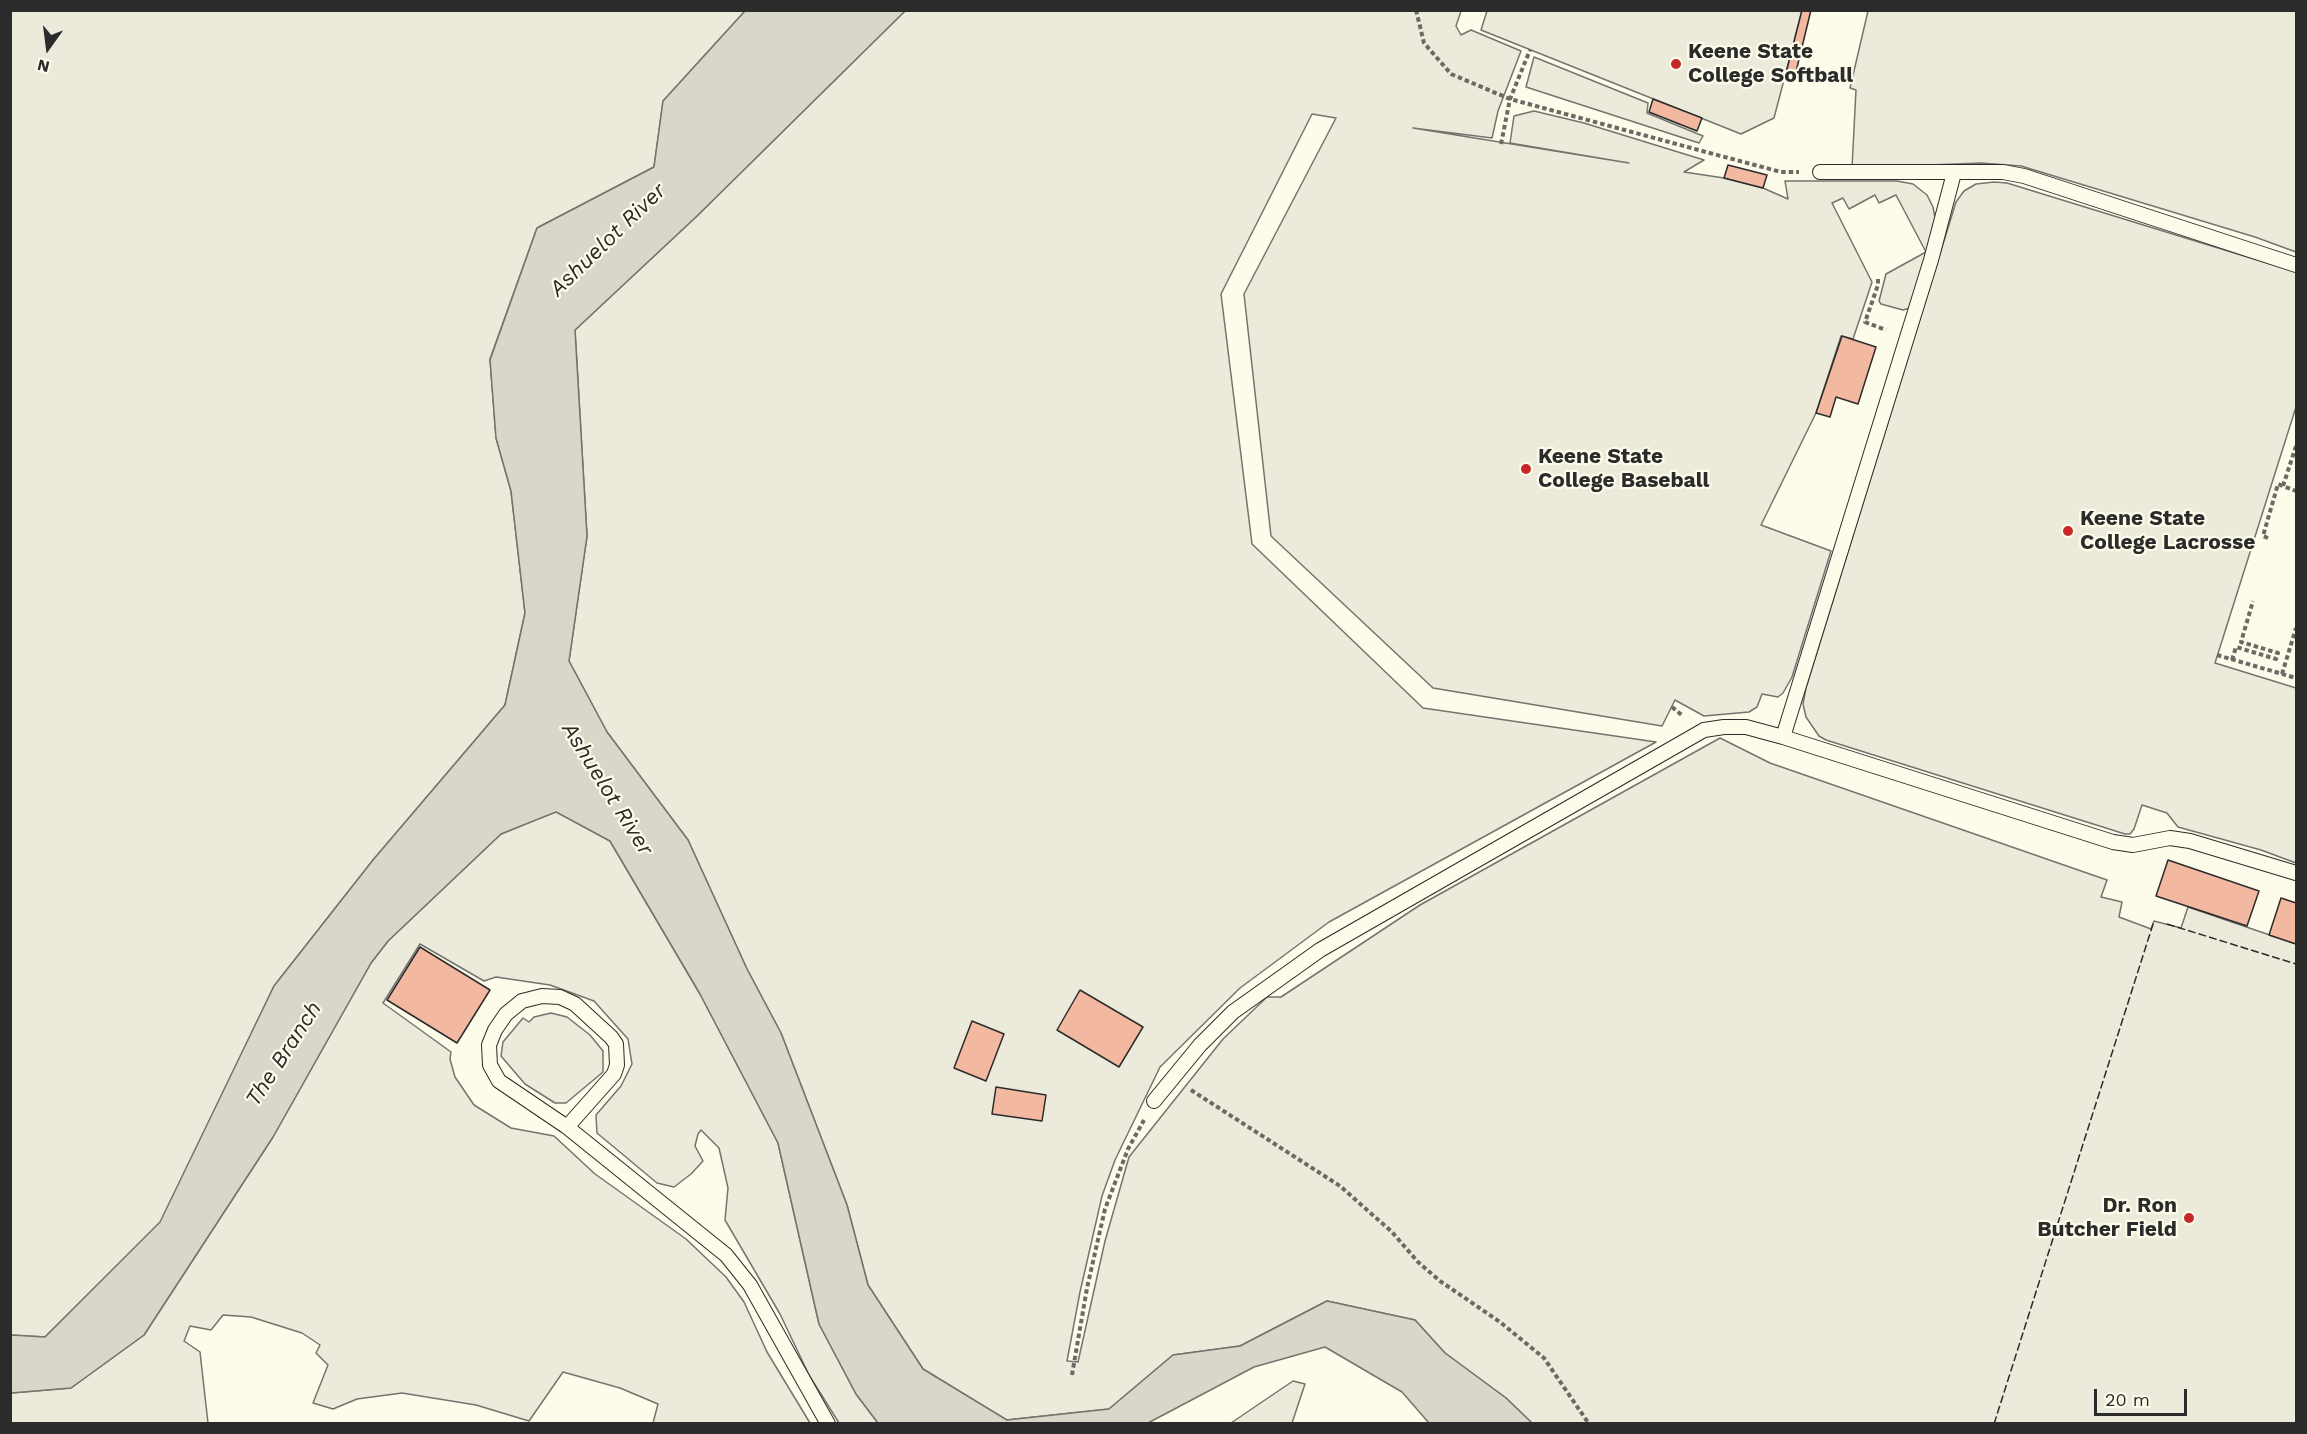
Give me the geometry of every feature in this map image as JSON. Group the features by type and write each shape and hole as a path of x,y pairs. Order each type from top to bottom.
{"lane":[{"path":"1821,172 2003,172 2024,176 2296,265"},
{"path":"1783,736 1930,260 1954,173"},
{"path":"1154,1101 1200,1045 1233,1012 1320,951 1704,730 1724,726 1746,727 1783,736 2113,842 2133,845 2170,838 2190,841 2296,873"},
{"path":"567,1127 614,1074 617,1065 616,1044 574,1004 560,997 542,996 522,1001 506,1014 495,1029 489,1046 490,1065 499,1081 567,1127 726,1255 750,1285 828,1424"}],"path":[{"path":"1416,10 1424,43 1451,74 1510,99 1781,172 1821,172"},
{"path":"1501,144 1510,99 1530,50"},
{"path":"1878,279 1865,322 1906,338"},
{"path":"2283,486 2296,446"},
{"path":"2268,538 2263,536 2278,484 2296,491"},
{"path":"2232,660 2236,647 2276,659 2278,653 2241,642 2253,601"},
{"path":"2282,674 2296,628"},
{"path":"2217,655 2296,678"},
{"path":"1171,1078 1340,1186 1392,1232 1418,1262 1440,1281 1500,1322 1544,1358 1589,1424"},
{"path":"1072,1375 1087,1288 1105,1209 1128,1149 1154,1101"}],"shaded area":[{"path":"10,11 745,11 663,101 654,167 537,228 490,359 496,438 511,491 525,613 505,705 373,860 274,986 161,1222 45,1337 10,1335"},
{"path":"905,11 1461,11 1456,26 1461,35 1471,30 1521,51 1498,111 1492,138 1413,128 1629,163 1510,143 1514,116 1534,111 1584,123 1704,160 1684,172 1724,178 1763,188 1788,199 1785,181 1897,181 1913,184 1927,195 1935,218 1926,253 1910,308 1903,310 1881,304 1879,301 1886,274 1926,252 1896,195 1879,203 1875,195 1849,209 1843,198 1832,203 1872,282 1853,339 1841,336 1816,413 1761,525 1831,551 1792,677 1783,693 1778,697 1762,694 1757,707 1749,712 1704,716 1675,700 1662,726 1433,688 1271,536 1244,294 1336,118 1312,114 1221,294 1252,544 1423,708 1656,742 1329,922 1240,988 1160,1067 1115,1160 1102,1196 1067,1361 1078,1362 1105,1241 1129,1157 1223,1039 1267,997 1281,997 1420,905 1720,738 1770,763 2107,880 2101,897 2122,902 2119,917 2151,929 2154,921 2181,928 2188,907 2296,944 2296,1423 1532,1423 1506,1398 1445,1353 1415,1320 1327,1301 1240,1346 1173,1355 1109,1409 1006,1420 923,1369 868,1285 847,1205 781,1033 747,969 688,840 607,732 569,661 587,536 575,330 697,216"},
{"name":"Keene State College Softball","path":"1487,11 1802,11 1774,118 1741,134 1481,30"},
{"path":"1868,11 2296,11 2296,252 2255,237 2021,166 1981,163 1852,168 1856,90 1850,88"},
{"path":"1534,57 1648,103 1647,113 1703,136 1699,143 1526,87"},
{"name":"Keene State College Lacrosse","path":"2007,183 2296,272 2296,407 2215,663 2296,688 2296,863 2261,850 2178,827 2167,813 2142,805 2134,829 2130,834 2125,834 1826,740 1819,736 1806,717 1803,704 1806,688 1956,202 1964,191 1976,184"},
{"path":"556,811 610,841 700,994 778,1143 819,1324 856,1394 878,1423 839,1423 809,1375 780,1314 725,1220 728,1188 719,1148 701,1130 695,1146 703,1161 674,1187 657,1183 597,1133 596,1115 621,1086 632,1064 628,1039 594,1001 550,985 496,977 484,981 420,944 383,1003 451,1052 450,1059 455,1077 474,1105 511,1128 554,1136 595,1174 686,1239 726,1277 744,1302 767,1352 810,1423 653,1423 658,1404 620,1388 563,1372 529,1421 476,1405 402,1393 357,1399 333,1409 313,1403 328,1365 316,1353 320,1345 302,1333 251,1317 223,1315 211,1330 190,1326 184,1341 200,1352 208,1423 11,1424 11,1393 71,1388 144,1335 273,1137 371,963 388,941 501,834"},
{"path":"551,1013 567,1017 590,1035 603,1051 603,1072 566,1103 555,1103 525,1084 501,1056 503,1042 523,1018 529,1022 534,1017"},
{"path":"1293,1381 1305,1384 1292,1423 1231,1423"}],"water":[{"path":"745,11 905,11 697,216 575,330 587,536 569,661 607,732 688,840 747,969 781,1033 847,1205 868,1285 923,1369 1007,1420 1109,1409 1173,1355 1240,1346 1327,1301 1415,1320 1445,1353 1506,1398 1532,1423 1429,1423 1402,1392 1325,1347 1254,1367 1148,1423 878,1423 856,1394 819,1324 778,1143 700,994 610,841 556,812 501,834 388,941 371,963 273,1137 144,1335 71,1388 11,1393 11,1335 45,1337 160,1222 274,986 373,860 505,705 525,613 511,491 496,438 490,360 537,228 654,167 663,101"}],"building":[{"path":"1802,10 1811,10 1794,80 1785,77"},
{"path":"1653,99 1702,118 1697,131 1649,112"},
{"path":"1728,165 1767,175 1763,188 1724,178"},
{"path":"1842,336 1876,347 1858,404 1836,397 1830,417 1816,413"},
{"path":"2168,860 2259,891 2247,926 2156,896"},
{"path":"2281,898 2296,903 2296,944 2269,935"},
{"path":"420,947 490,990 457,1043 387,1000"},
{"path":"1080,990 1143,1027 1119,1067 1057,1030"},
{"path":"972,1021 1004,1034 986,1081 954,1068"},
{"path":"996,1087 1046,1095 1042,1121 992,1114"}],"fence":[{"path":"1994,1424 2154,921"},
{"path":"2167,924 2296,964"}],"place":[{"name":"Keene State College Softball","path":"1676,64"},
{"name":"Keene State College Baseball","path":"1526,469"},
{"name":"Keene State College Lacrosse","path":"2068,531"},
{"name":"Dr. Ron Butcher Field","path":"2189,1218"}],"water label":[{"name":"Ashuelot River","path":"608,240"},
{"name":"Ashuelot River","path":"607,789"},
{"name":"The Branch","path":"284,1054"}]}
